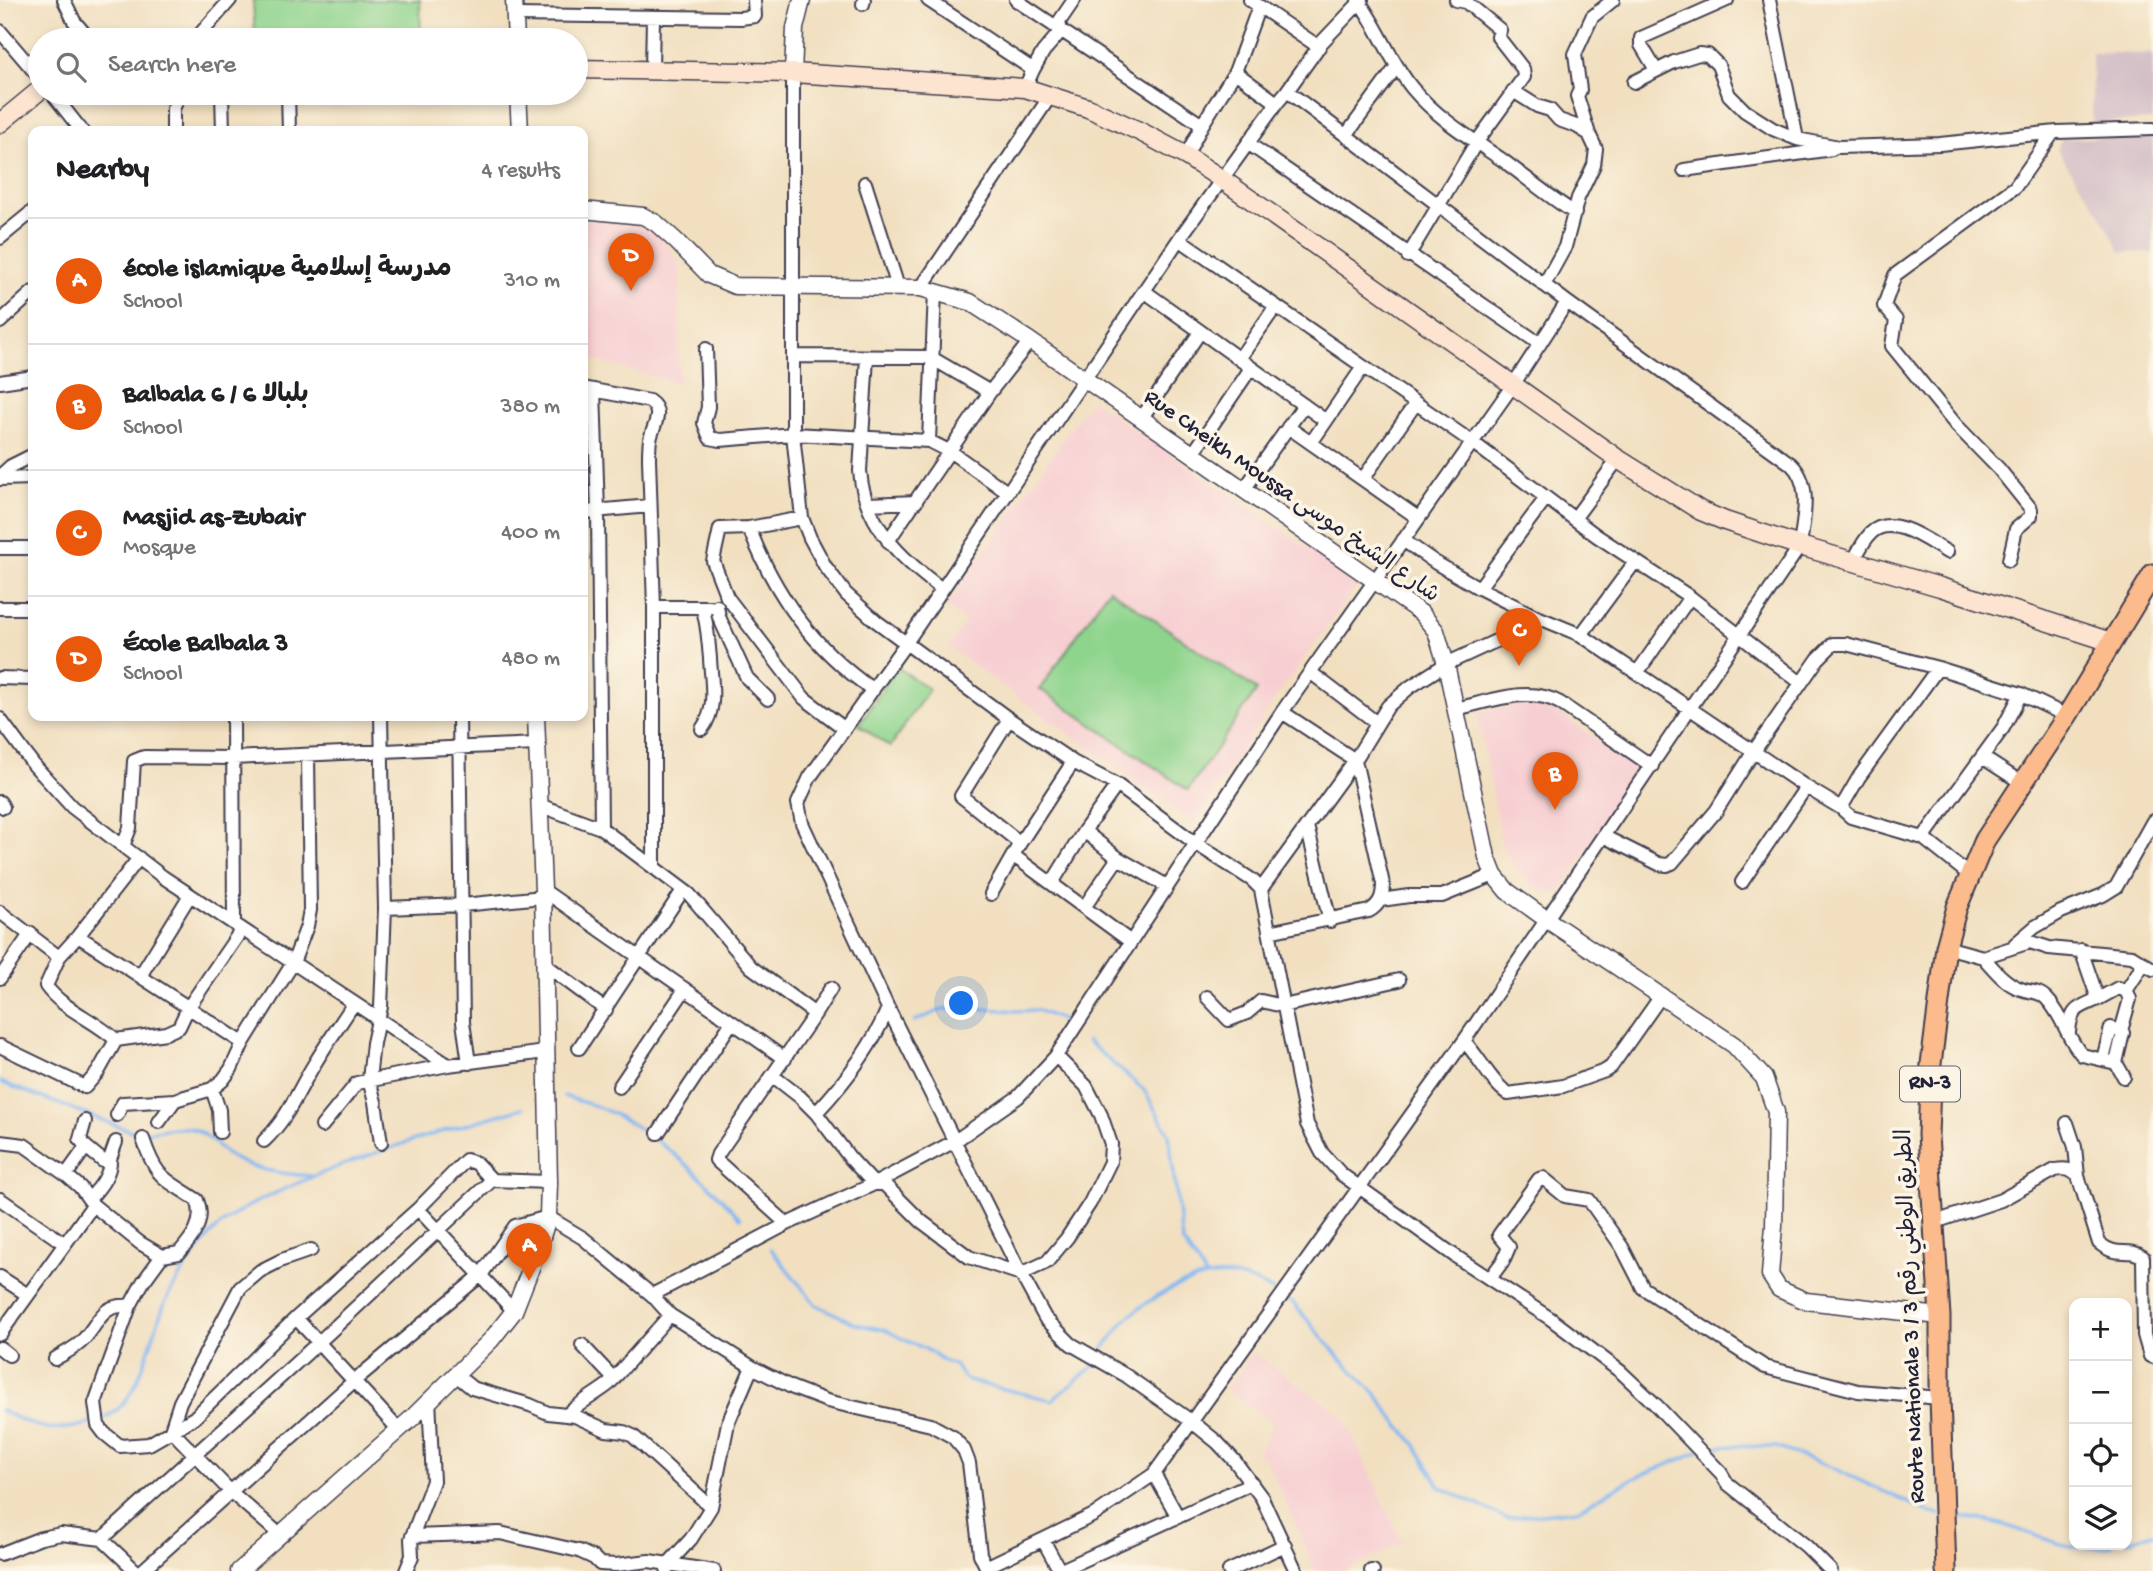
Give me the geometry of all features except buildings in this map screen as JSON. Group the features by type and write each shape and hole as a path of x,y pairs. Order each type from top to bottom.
{"highway":[{"name":"RN-3","path":"2112,642 2153,574"},
{"name":"Route Nationale 3 / الطريق الوطني رقم 3","path":"1946,1571 1940,1316 1928,1135 1931,1064 1946,947 1957,907 1985,840 2112,642"}],"main road":[{"path":"588,69 793,73 1025,88 1088,108 1186,156 1223,180 1618,459 1701,511 1800,546 2112,642"},
{"path":"0,123 28,100"}],"street":[{"path":"64,0 80,28"},
{"path":"206,28 230,0"},
{"path":"580,0 580,15"},
{"path":"515,28 514,7 580,15 653,18 755,16 754,0"},
{"path":"802,0 795,28 793,73 793,434 802,518 825,566 846,594 876,621 1009,719 1073,762 1117,785 1195,843 1252,880 1261,889 1307,1124 1322,1153 1341,1174 1444,1248 1551,1319 1634,1383 1721,1473 1727,1483 1806,1546 1831,1571"},
{"path":"928,0 1003,48 1033,71"},
{"path":"1016,0 1202,125"},
{"path":"1061,31 1059,22 1074,0"},
{"path":"1296,1571 1262,1498 1217,1442 1125,1375 1071,1344 1045,1318 888,1008 802,823 798,803 810,777 906,643 1179,239 1319,47 1360,0 1397,66 1412,88 1429,105 1476,143 1575,214"},
{"path":"1408,256 1476,143 1524,77 1523,69 1499,37 1500,30 1466,2 1456,0"},
{"path":"1544,285 1563,255 1578,198 1595,160 1596,149 1577,96 1580,90 1574,54 1592,17 1613,0"},
{"path":"1769,0 1797,139"},
{"path":"1656,70 1641,45 1642,38 1722,1"},
{"path":"1186,156 1235,72 1254,3 1319,47"},
{"path":"652,69 653,18"},
{"path":"0,31 28,64"},
{"path":"1025,88 1043,52 1061,31"},
{"path":"1634,82 1690,56 1708,55 1718,65 1735,103 1773,129 1797,139 1839,147"},
{"path":"1347,134 1397,66"},
{"path":"1235,72 1277,103"},
{"path":"0,1554 41,1538 61,1534 102,1539 135,1570 231,1492 354,1381 481,1275 514,1226 548,1217 583,1238 652,1295 670,1315 752,1367 793,1388 827,1401 931,1426 953,1437 964,1450 969,1463 978,1543 987,1569 1094,1515 1154,1474 1464,1041 1741,635 1800,546 1805,497 1799,471 1544,285 1287,91"},
{"path":"1513,91 1537,106 1550,110 1559,120 1576,125 1589,134"},
{"path":"929,441 928,290 1051,95"},
{"path":"61,105 78,126"},
{"path":"173,126 175,105"},
{"path":"222,105 223,126"},
{"path":"288,105 289,126"},
{"path":"519,105 520,126"},
{"path":"1684,170 1839,147 1940,144 2053,133 2153,129"},
{"path":"2009,560 2016,530 2031,516 2031,509 1999,469 1956,425 1892,346 1896,320 1884,306 1895,275 2015,187 2053,133"},
{"path":"1249,144 1408,256 1540,344"},
{"path":"865,183 898,287"},
{"name":"Rue Cheikh Moussa شارع الشيخ موسى","path":"588,210 643,216 656,223 709,275 735,286 898,287 928,290 970,302 1421,613 1436,631 1447,664 1487,857 1494,875 1507,891 1545,919 1734,1045 1764,1078 1776,1112 1774,1226 1770,1275 1779,1289 1806,1301 1940,1316"},
{"path":"0,238 28,215"},
{"path":"1179,239 1472,442 1635,562 1690,597 1801,683"},
{"path":"1144,291 1326,421"},
{"path":"0,322 28,297"},
{"path":"652,1295 787,1224 874,1184 955,1140 1018,1097 1056,1056 1282,712 1513,385 1567,302"},
{"path":"1239,359 1276,306"},
{"path":"1141,419 1200,332"},
{"path":"888,541 990,392 1030,341"},
{"path":"706,349 708,407 705,423 710,438 720,440 793,434 929,441 951,452 1007,492"},
{"path":"794,356 930,357 990,392"},
{"path":"867,357 860,471 868,504 888,541 915,569 942,589"},
{"path":"1311,443 1363,367"},
{"path":"1192,455 1251,368"},
{"path":"0,382 28,378"},
{"path":"601,828 598,512 588,389 639,398 654,404 658,416 649,447 654,607 654,868"},
{"path":"1363,479 1416,403"},
{"path":"1242,491 1304,405"},
{"path":"1289,427 1418,518"},
{"path":"0,478 11,466 28,458"},
{"path":"1574,519 1618,459"},
{"path":"0,478 28,478"},
{"path":"1479,588 1546,498"},
{"path":"868,504 916,502"},
{"path":"588,512 650,506"},
{"path":"802,518 749,528 720,529 712,561 727,597 804,698 845,729"},
{"path":"1853,562 1871,533 1884,527 1901,528 1947,552"},
{"path":"749,528 760,555 810,635 831,659 873,690"},
{"path":"1403,540 1479,588 1581,635 1851,817 1923,838 1971,876"},
{"path":"0,548 28,548"},
{"path":"1581,635 1635,562"},
{"path":"654,607 717,606 727,597"},
{"path":"1637,673 1690,597"},
{"path":"717,606 722,624 747,678 768,699"},
{"path":"702,607 709,639 713,683 709,719 702,729"},
{"path":"0,608 28,608"},
{"path":"1261,889 1395,700 1410,687 1447,664 1497,640 1518,621 1524,611"},
{"path":"1603,836 1659,864 1672,863 1716,811 1801,683 1823,652 1833,644 1839,643 1938,668 2021,694 2067,716"},
{"path":"1841,808 1859,778 1938,668"},
{"path":"1310,672 1377,723"},
{"path":"0,678 28,679"},
{"path":"1923,838 2003,728 2021,694"},
{"path":"1455,709 1520,695 1544,695 1560,703 1652,766"},
{"path":"1282,712 1355,760 1383,884 1381,900"},
{"path":"0,719 33,764 72,807 190,895 448,1065"},
{"path":"1009,719 961,796 1020,843"},
{"path":"116,1040 166,1033 179,1027 238,927 233,721"},
{"path":"381,721 385,908 381,1007 369,1080 381,1143"},
{"path":"459,721 463,1022 469,1063"},
{"path":"239,1571 399,1430 491,1340 514,1311 548,1217 543,893 536,721"},
{"path":"123,846 130,828 134,761 144,757 233,758 536,744"},
{"path":"117,1115 123,1102 175,1100 212,1089 232,1069 243,1044 293,963 310,910 308,755"},
{"path":"1982,757 2022,783"},
{"path":"991,894 1020,843 1073,762"},
{"path":"1052,883 1117,785"},
{"path":"1742,882 1806,787"},
{"path":"539,805 601,828 684,890 751,967 815,1014"},
{"path":"2011,947 2035,927 2116,887 2153,821"},
{"path":"1307,826 1330,921"},
{"path":"1084,831 1118,858 1167,886"},
{"path":"1014,856 1132,942"},
{"path":"116,1040 105,1029 52,995 46,986 59,957 139,858"},
{"path":"1085,906 1118,858"},
{"path":"1269,932 1369,911 1381,900 1409,896 1442,896 1494,875"},
{"path":"579,1048 684,890"},
{"path":"385,908 463,905 543,893 785,1059"},
{"path":"140,976 190,895"},
{"path":"0,912 31,933 59,957"},
{"path":"0,978 31,933"},
{"path":"78,936 243,1044"},
{"path":"1946,947 1983,957 2030,942 2049,948 2132,956 2149,966 2126,990"},
{"path":"2081,950 2098,999"},
{"path":"1983,957 1998,975 2011,984 2039,992 2047,999 2061,1015 2082,1055 2110,1061 2124,1077"},
{"path":"543,963 606,1010"},
{"path":"1207,997 1229,1020 1247,1013 1261,1001 1283,1006 1399,980"},
{"path":"787,1224 716,1160 831,988"},
{"path":"619,1087 685,989"},
{"path":"2069,1032 2070,1020 2075,1010 2118,989 2126,990"},
{"path":"2110,1061 2123,1033 2121,1031 2130,999 2126,990"},
{"path":"1464,1041 1487,1069 1491,1080 1508,1094 1563,1086 1611,1067 1661,996"},
{"path":"264,1142 291,1110 314,1065 354,1003"},
{"path":"816,1113 846,1082 881,1026 888,1008"},
{"path":"658,1133 732,1022"},
{"path":"0,1046 85,1087 98,1072 116,1040"},
{"path":"322,1126 357,1083 414,1074 448,1065 545,1052"},
{"path":"773,1076 816,1113 874,1184 884,1184 921,1221 969,1257 1021,1274 1047,1262 1067,1238 1090,1203 1110,1162 1111,1144 1101,1115 1086,1086 1056,1056"},
{"path":"212,1089 219,1110 220,1132"},
{"path":"159,1122 175,1100"},
{"path":"85,1121 80,1139 103,1161 110,1159"},
{"path":"2067,1123 2075,1147 2078,1176 2099,1243 2116,1254 2135,1252 2143,1257 2144,1335 2150,1356 2153,1357"},
{"path":"0,1142 24,1145 66,1175 80,1187 91,1202 140,1242 162,1256 179,1254 197,1233 200,1206 197,1200 159,1176 143,1139"},
{"path":"0,1334 65,1244 91,1202 110,1166 116,1142"},
{"path":"66,1175 86,1147"},
{"path":"162,1256 130,1306 95,1403 98,1425 120,1446 149,1444 194,1418 296,1318 418,1209 466,1160 477,1163 492,1180"},
{"path":"1932,1223 2001,1200 2055,1170 2065,1168 2078,1176"},
{"path":"1491,1277 1509,1247 1499,1235 1539,1179 1543,1178 1565,1196 1589,1199 1622,1247 1643,1288 1765,1367 1858,1391 1940,1398"},
{"path":"102,1539 492,1180 549,1182"},
{"path":"0,1199 65,1244"},
{"path":"418,1209 514,1311"},
{"path":"172,1430 180,1402 240,1288 260,1271 312,1250"},
{"path":"0,1277 28,1295"},
{"path":"55,1359 82,1342 105,1311 115,1305 130,1306"},
{"path":"566,1415 614,1379 670,1315"},
{"path":"296,1318 399,1430"},
{"path":"582,1345 614,1379"},
{"path":"667,1568 691,1539 711,1507 728,1423 752,1367"},
{"path":"456,1375 472,1388 548,1413 575,1416 606,1430 633,1436 711,1507"},
{"path":"406,1571 411,1560 413,1536 433,1481 429,1399"},
{"path":"172,1430 231,1492 279,1534"},
{"path":"1154,1474 1178,1517"},
{"path":"1043,1540 1060,1571 1252,1483"},
{"path":"413,1536 500,1532 579,1550 600,1564 649,1561 667,1568 714,1571"},
{"path":"1229,1571 1285,1545"}],"shaded area":[{"path":"2092,53 2153,54 2153,120 2092,123"},
{"path":"2153,136 2153,253 2121,252 2098,210 2057,150 2062,139"},
{"path":"588,221 641,225 656,234 680,262 679,384 588,358"},
{"path":"1091,400 1359,583 1274,700 1194,823 948,647 965,622 946,606"},
{"path":"1541,700 1640,771 1558,894 1537,889 1517,872 1503,849 1477,712"},
{"path":"1253,1352 1343,1416 1402,1543 1344,1571 1316,1571 1266,1459 1257,1453 1274,1423 1226,1390"}],"green space":[{"path":"253,0 420,0 421,28 254,28"},
{"path":"1109,589 1257,690 1188,790 1040,689"},
{"path":"897,667 929,689 890,747 859,725"}],"waterway":[{"path":"915,1021 944,1009 1037,1010 1064,1021"},
{"path":"1087,1041 1144,1090 1169,1134 1182,1241 1206,1276"},
{"path":"0,1082 134,1132 188,1128 205,1135 228,1155 248,1165 279,1173 312,1176"},
{"path":"564,1096 605,1110 661,1143 740,1218"},
{"path":"101,1419 115,1411 127,1399 144,1366 162,1311 172,1290 208,1237 231,1217 271,1195 348,1163 523,1108"},
{"path":"771,1249 815,1304 856,1324 885,1330 924,1348 956,1366 968,1381 1052,1400 1094,1366"},
{"path":"1104,1348 1132,1314 1182,1284 1210,1277 1238,1277 1279,1295"},
{"path":"1285,1299 1293,1303 1338,1356 1377,1395 1415,1444 1440,1487 1506,1518 1577,1510 1630,1480 1698,1452"},
{"path":"0,1410 46,1428 67,1428 94,1422"},
{"path":"1705,1450 1724,1446 1776,1447 1828,1466 1931,1513 1939,1514"},
{"path":"1950,1516 1993,1522 2069,1545"},
{"path":"2132,1539 2153,1533"}],"place":[{"name":"École Balbala 3","path":"631,291"},
{"name":"Masjid as-Zubair","path":"1519,666"},
{"name":"Balbala 6 / بلبالا 6","path":"1555,810"},
{"name":"école islamique مدرسة إسلامية","path":"529,1281"}]}
